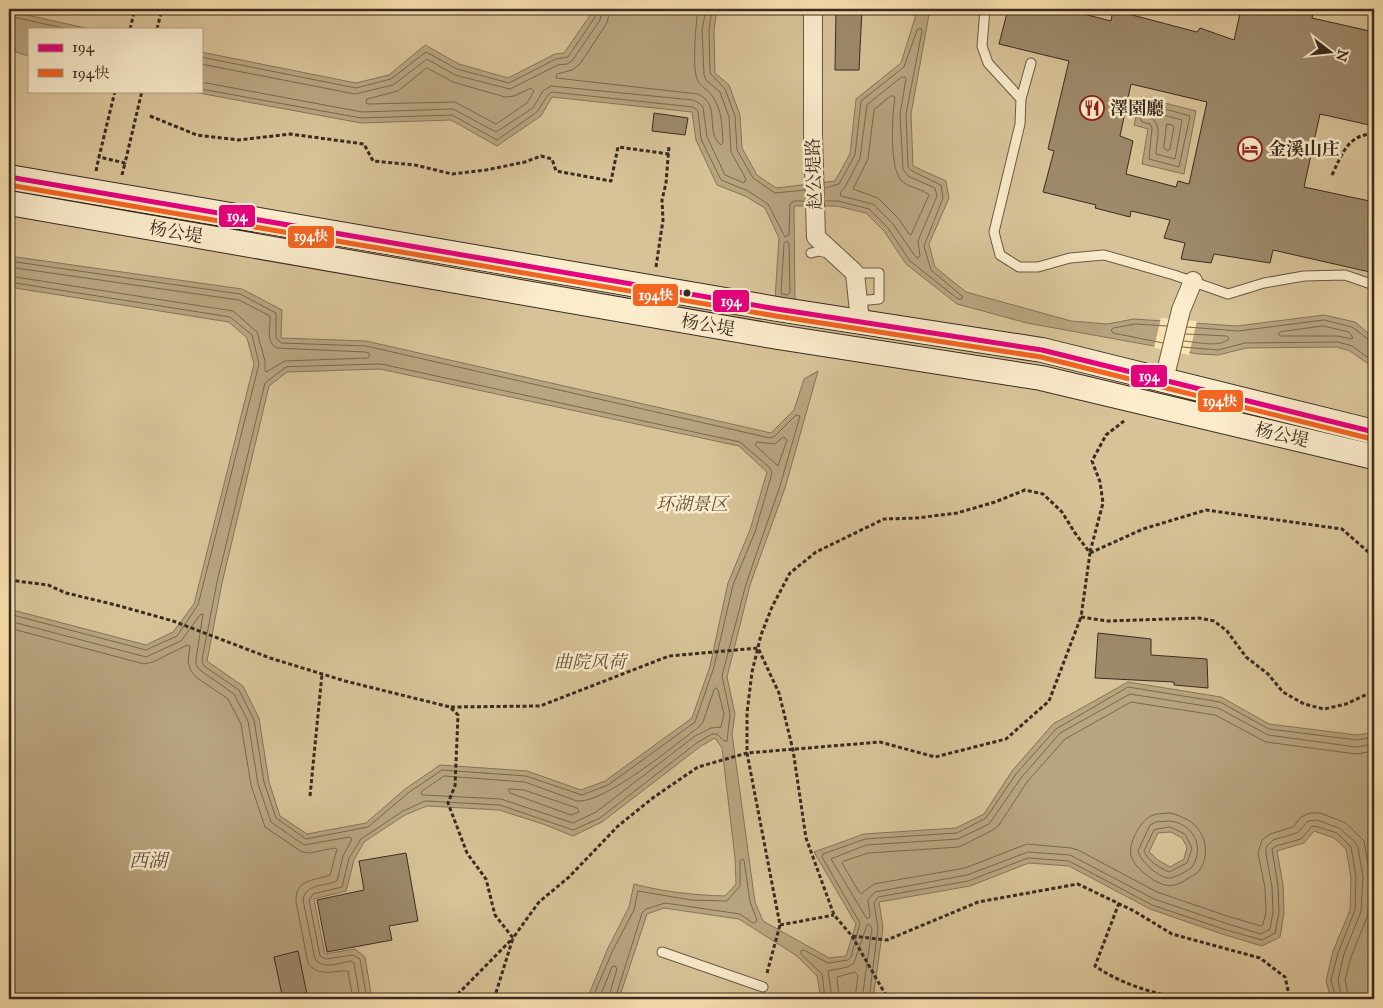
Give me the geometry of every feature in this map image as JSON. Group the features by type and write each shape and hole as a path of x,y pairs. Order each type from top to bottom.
{"main road":[{"name":"杨公堤","path":"9,178 653,288 858,312 1042,350 1374,432"},
{"name":"杨公堤","path":"9,203 778,337 1041,378 1374,457"}],"street":[{"name":"赵公堤路","path":"814,9 813,135 816,237 855,273"},
{"path":"855,273 858,312"},
{"path":"1164,380 1181,310 1193,281"}],"lane":[{"path":"985,9 982,46 988,63 1021,99"},
{"path":"1030,63 1021,99 1020,124 994,232 1000,255 1019,266 1038,267 1070,258 1104,255 1193,281 1228,294 1264,283 1304,276 1345,275 1374,285"},
{"path":"810,253 819,251 836,255"},
{"path":"855,273 879,273 878,299 858,312"},
{"path":"662,952 763,986"}],"path":[{"path":"130,28 134,9"},
{"path":"157,28 162,9"},
{"path":"115,92 99,157 125,163 142,92"},
{"path":"150,116 197,135 238,140 290,134 364,144 373,161 415,165 452,174 486,170 541,156 552,158 556,171 611,181 618,147 669,154"},
{"path":"1332,174 1350,142 1363,134 1374,134"},
{"path":"653,288 663,220 662,200 666,184 669,146"},
{"path":"453,999 513,938 539,902 569,877 618,826 654,797 698,767 747,752 880,742 935,757 1006,739 1050,701 1082,616 1090,552 1098,529 1103,503 1100,482 1092,461 1106,435 1132,414 1137,401"},
{"path":"763,986 780,925 747,752 747,713 752,672 758,648 772,607 790,573 816,552 884,519 917,518 957,513 995,502 1025,490 1043,494 1062,512 1090,552"},
{"path":"1090,552 1143,529 1206,510 1342,529 1374,557"},
{"path":"9,580 48,585 66,593 173,621 270,658 345,681 450,707 540,706 669,656 758,648"},
{"path":"1082,616 1107,621 1199,618 1214,622 1227,631 1246,657 1268,674 1283,692 1304,704 1324,709 1346,704 1374,691"},
{"path":"758,648 779,693 793,750 806,838 834,916 852,936 888,999"},
{"path":"310,796 322,674"},
{"path":"450,707 458,715 455,786 448,803 467,853 486,879 495,915 513,938"},
{"path":"852,936 887,940 978,902 1078,884 1119,903 1172,934 1260,958 1285,977 1290,999"},
{"path":"1119,903 1094,966 1110,976 1139,989 1181,999"},
{"path":"780,925 834,916"},
{"path":"494,999 513,938"}],"green space":[{"name":"环湖景区","path":"9,9 1374,9 1374,999 9,999"}],"water":[{"path":"591,9 717,9 714,30 715,73 729,85 740,115 742,148 757,175 776,188 835,181 850,154 856,99 901,63 915,18 915,9 930,9 911,114 913,166 946,181 949,198 929,244 935,267 966,292 1071,321 1107,324 1134,319 1237,326 1324,315 1355,322 1374,338 1374,368 1350,351 1337,347 1246,348 1218,355 1198,354 1027,323 957,304 906,264 884,231 866,213 837,206 794,206 795,301 775,299 779,238 765,208 745,196 717,185 696,140 692,112 552,97 541,116 497,146 451,120 361,123 193,92 202,92 202,52 356,83 389,75 425,45 459,64 508,78 555,54 564,53 591,14"},
{"path":"9,11 86,28 28,28 28,56 9,50"},
{"path":"1141,97 1196,111 1184,174 1142,164 1148,129 1134,125"},
{"name":"西湖","path":"9,256 242,289 282,310 281,338 366,341 771,433 794,410 804,379 818,371 785,488 750,585 727,677 735,714 732,734 755,902 763,921 829,958 846,956 856,924 814,852 864,834 956,828 984,814 1012,771 1053,724 1128,682 1221,697 1269,724 1357,735 1374,732 1374,999 1331,999 1326,981 1333,951 1350,910 1351,877 1346,849 1334,838 1314,831 1304,843 1277,851 1283,885 1284,913 1280,937 1262,946 1150,909 1069,866 1029,863 970,886 879,902 883,928 873,999 821,999 817,976 797,956 739,919 664,908 647,914 619,999 587,999 608,948 629,907 634,884 679,893 725,896 736,884 735,858 722,748 715,738 701,746 602,822 573,836 499,810 427,806 405,815 364,842 354,860 346,891 314,899 325,954 355,949 365,957 372,999 9,999 9,609 146,645 173,632 194,604 254,364 247,338 229,322 9,287","holes":["380,369 739,446 767,472 750,530 728,583 710,666 692,718 605,781 581,790 527,771 440,765 405,789 366,823 307,834 280,816 269,782 259,718 243,686 207,661 222,583 269,386 287,372","1171,832 1182,838 1187,847 1184,859 1170,867 1149,852 1158,833"]}],"pier":[{"path":"1161,318 1197,321 1189,355 1154,348"}],"building":[{"path":"836,9 862,9 859,70 835,70"},
{"path":"1008,9 1064,9 1111,21 1113,10 1197,32 1200,28 1234,40 1241,9 1314,9 1312,18 1374,32 1374,126 1320,114 1304,187 1374,202 1374,273 1273,250 1270,263 1214,254 1211,263 1181,259 1185,243 1164,238 1170,220 1131,211 1130,217 1095,208 1096,205 1043,192 1054,151 1048,149 1069,61 999,44","holes":["1131,84 1207,102 1189,184 1178,181 1176,187 1126,174 1133,141 1120,136"]},
{"path":"654,113 688,118 685,135 652,131"},
{"path":"1098,633 1151,639 1151,655 1207,659 1208,688 1174,685 1174,682 1095,678"},
{"path":"406,853 418,921 389,926 392,940 327,952 317,900 364,890 359,861"},
{"path":"298,951 308,999 283,999 274,957"}],"transit line":[{"name":"194","path":"9,177 777,309 1042,350 1374,432"},
{"name":"194快","path":"9,185 776,316 1041,357 1372,439"}],"place":[{"name":"澤園廳","path":"1092,108"},
{"name":"金溪山庄","path":"1250,149"}],"park label":[{"name":"曲院风荷","path":"590,662"}]}
